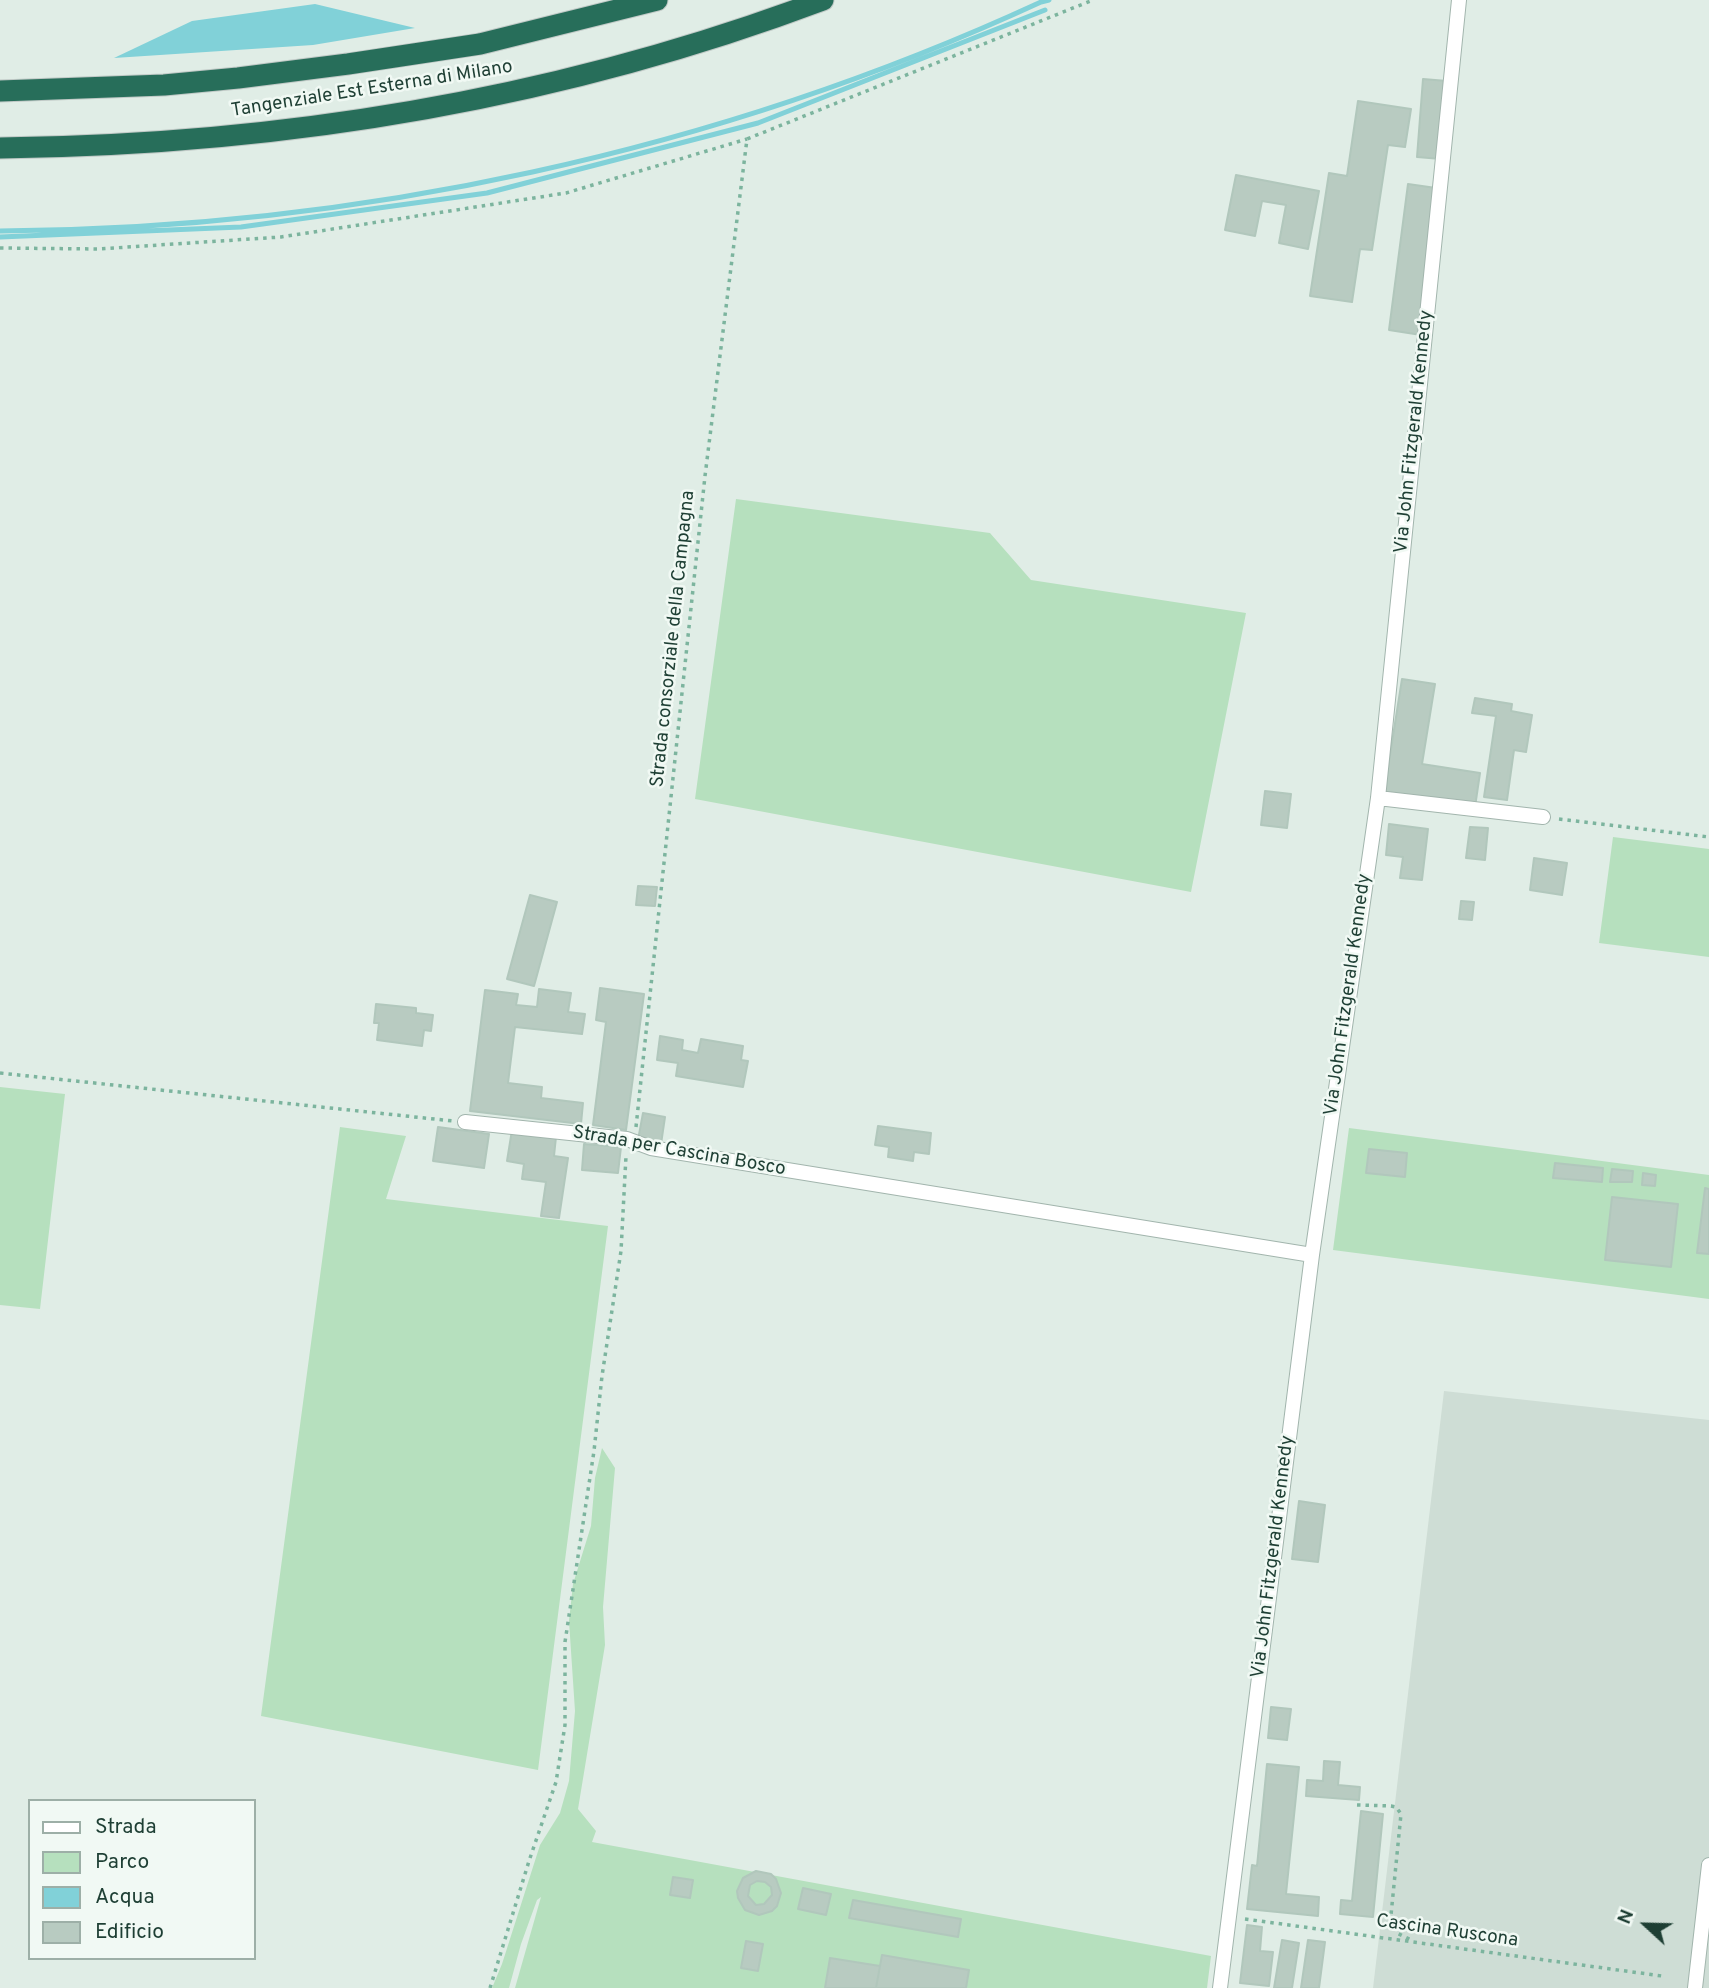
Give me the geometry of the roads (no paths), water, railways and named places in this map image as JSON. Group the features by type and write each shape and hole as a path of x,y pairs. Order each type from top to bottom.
{"highway":[{"name":"Tangenziale Est Esterna di Milano","path":"0,91 164,85 335,66 480,44 657,0"},
{"name":"Tangenziale Est Esterna di Milano","path":"0,148 103,145 229,135 475,101 642,60 823,0"}],"street":[{"name":"Via John Fitzgerald Kennedy","path":"1220,1988 1312,1255 1378,798 1459,0"},
{"path":"1378,798 1543,817"},
{"name":"Strada per Cascina Bosco","path":"465,1122 627,1139 651,1148 1312,1255"},
{"path":"1695,1988 1709,1864"}],"water":[{"path":"315,4 415,28 313,45 114,58 192,21"}],"waterway":[{"path":"0,231 134,227 268,215 401,197 533,172 663,140 791,101 918,55 1049,0"},
{"path":"0,237 241,227 487,193 758,123 1045,10"}]}
